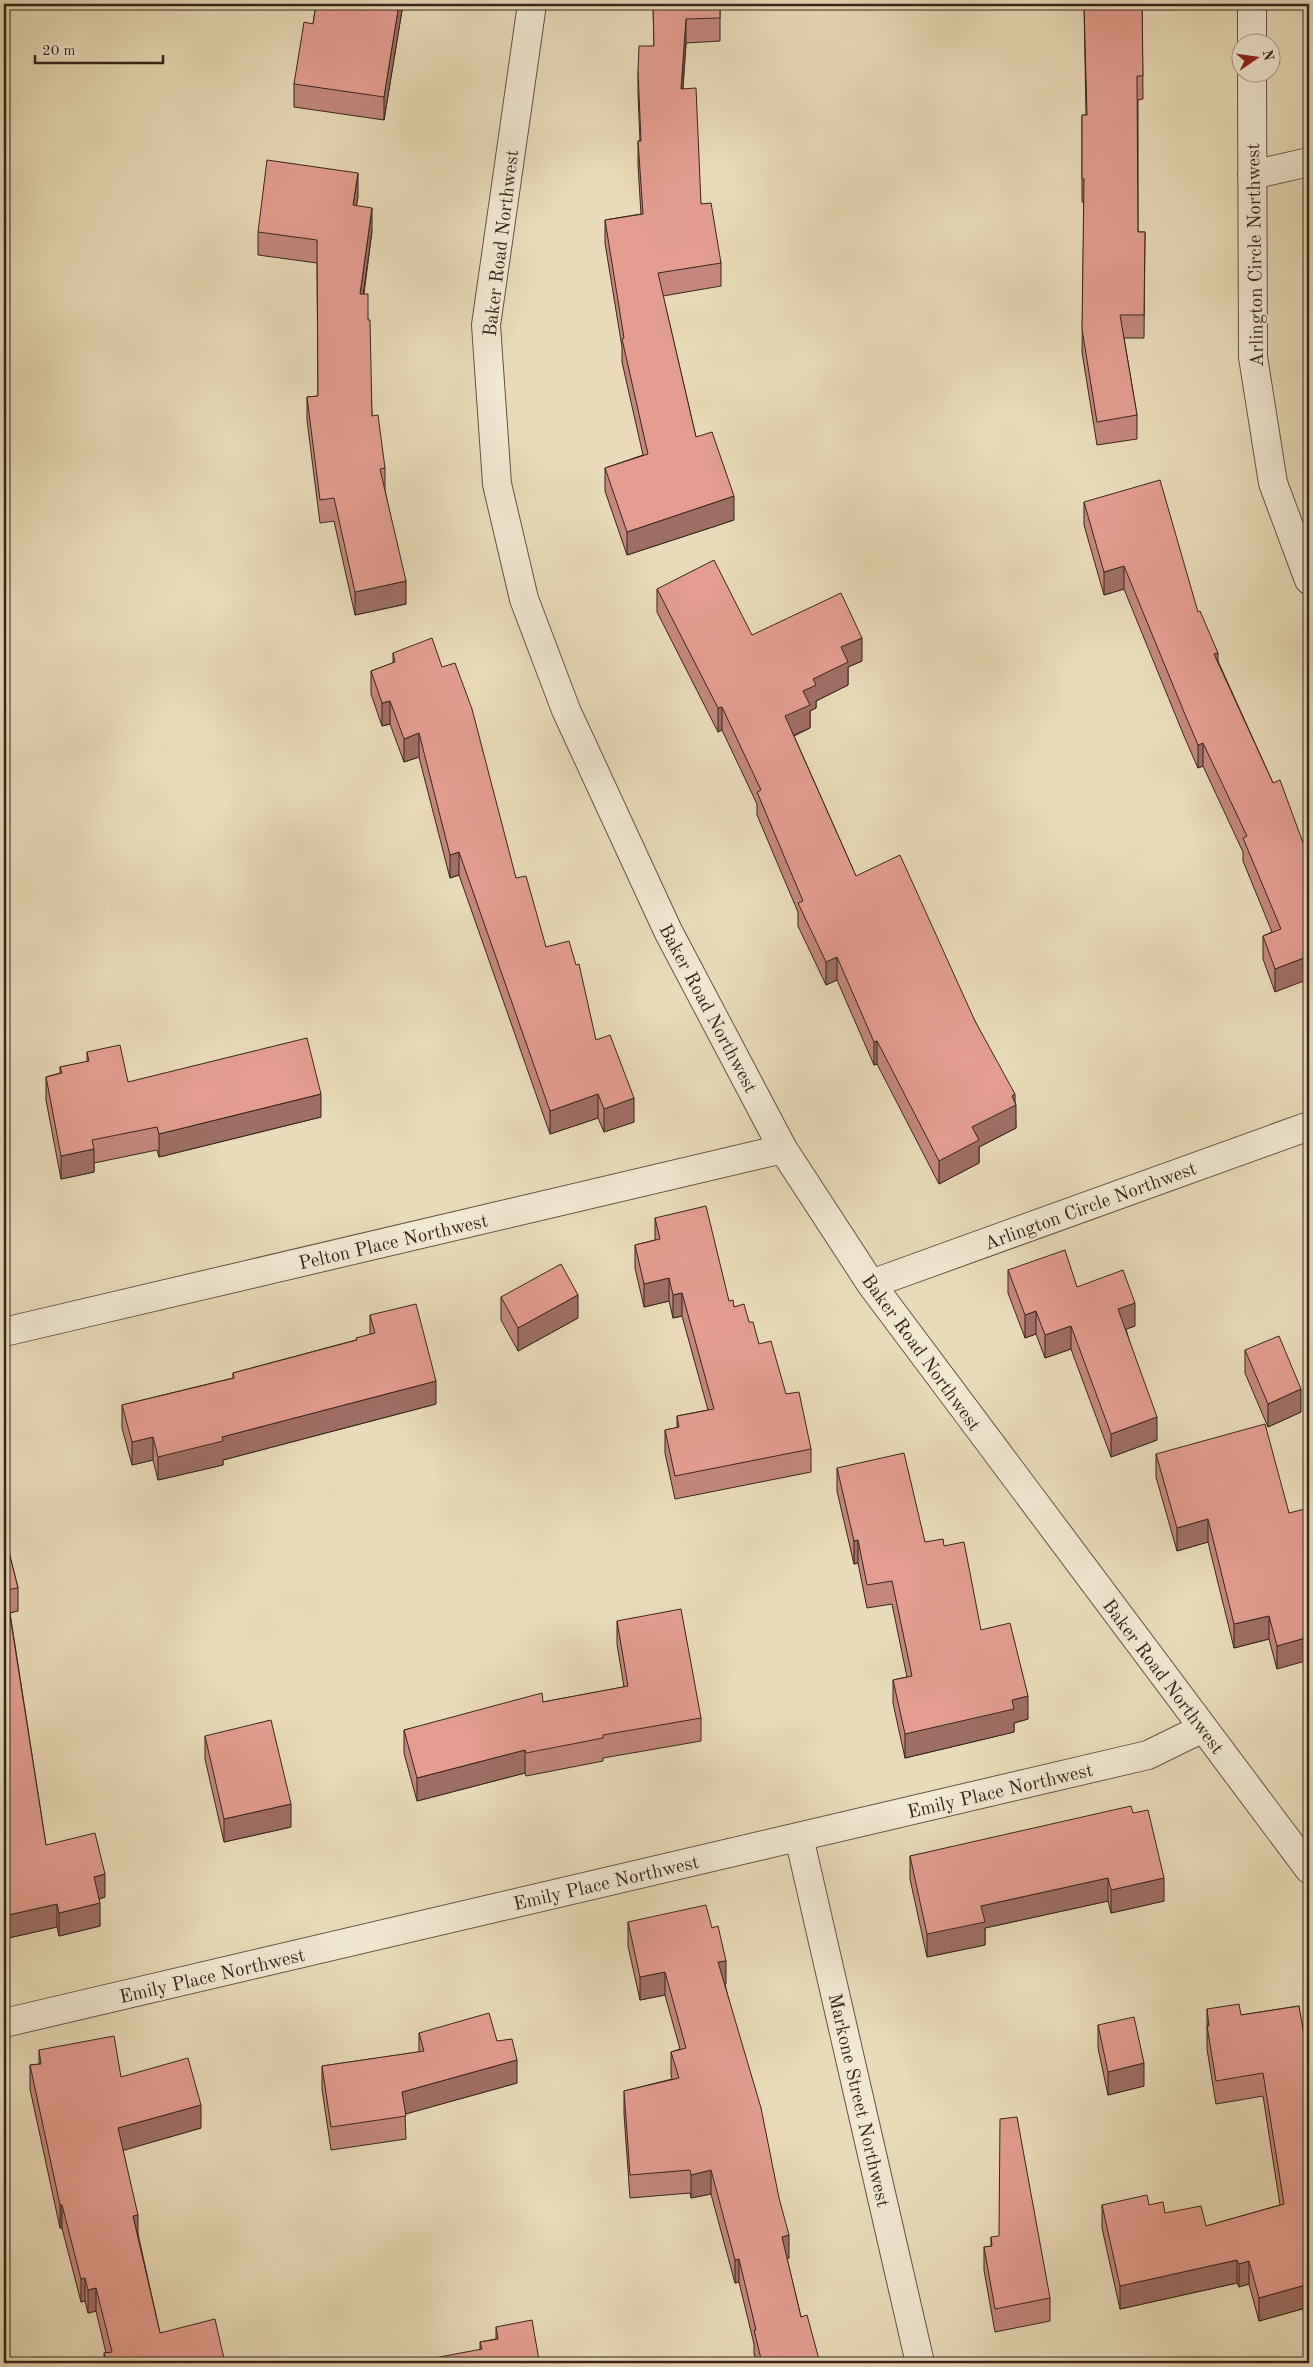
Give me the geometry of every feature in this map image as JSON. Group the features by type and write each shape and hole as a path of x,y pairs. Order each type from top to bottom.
{"street":[{"name":"Baker Road Northwest","path":"532,4 486,326 497,484 524,599 566,710 668,931 783,1149 871,1284 1309,1869"},
{"path":"1252,4 1252,32"},
{"name":"Arlington Circle Northwest","path":"1252,82 1253,357 1273,484 1309,580"},
{"path":"1252,175 1309,162"},
{"name":"Arlington Circle Northwest","path":"871,1284 1309,1126"},
{"name":"Pelton Place Northwest","path":"4,1332 783,1149"},
{"name":"Emily Place Northwest","path":"4,2023 1148,1755 1203,1728"},
{"name":"Markone Street Northwest","path":"799,1837 920,2363"}],"building":[{"path":"316,4 399,4 384,97 294,84 304,22 313,24"},
{"path":"653,4 720,4 720,18 686,19 681,89 696,88 701,204 711,203 721,263 658,273 696,437 712,432 734,496 627,532 605,468 648,454 622,339 624,338 605,220 643,214 638,141 641,141 638,71 639,46 654,46"},
{"path":"1084,4 1142,4 1143,76 1137,76 1138,232 1145,232 1144,315 1120,315 1137,415 1097,422 1082,329 1084,179 1082,179 1082,115 1087,115"},
{"path":"267,160 358,173 353,205 372,208 360,294 368,294 372,416 378,415 385,468 380,469 406,581 355,592 334,498 320,500 307,397 318,396 317,240 258,232"},
{"path":"1160,480 1198,612 1200,611 1218,653 1214,654 1273,783 1280,780 1309,859 1309,956 1275,969 1263,936 1281,929 1243,838 1247,836 1203,743 1198,745 1124,566 1104,572 1084,502"},
{"path":"714,560 752,635 841,593 862,638 841,647 848,662 813,679 816,685 803,691 810,705 785,716 856,876 900,855 975,1021 1015,1094 1012,1096 1016,1105 972,1127 979,1140 939,1161 877,1041 874,1042 837,957 826,962 798,903 803,901 757,792 761,790 722,707 718,708 657,589"},
{"path":"432,638 442,667 455,663 472,709 516,878 526,876 546,947 569,941 576,965 579,964 596,1040 610,1035 634,1098 604,1109 598,1094 550,1111 459,852 450,855 419,733 404,739 390,701 382,703 371,671 395,662 393,653"},
{"path":"307,1038 321,1094 159,1134 157,1127 92,1140 94,1149 61,1156 46,1077 62,1073 60,1067 89,1061 87,1052 120,1045 128,1082"},
{"path":"706,1206 729,1301 733,1300 734,1307 744,1304 749,1322 753,1322 759,1344 771,1341 786,1394 799,1392 811,1449 675,1476 665,1430 679,1427 677,1416 714,1409 682,1293 673,1295 669,1278 644,1284 635,1245 660,1239 655,1218"},
{"path":"1065,1250 1077,1287 1123,1270 1135,1303 1118,1309 1157,1417 1111,1434 1071,1326 1045,1335 1036,1311 1025,1315 1008,1270"},
{"path":"561,1264 578,1295 518,1328 501,1297"},
{"path":"416,1304 436,1381 222,1437 223,1441 158,1457 153,1437 132,1442 122,1405 234,1378 233,1373 357,1340 356,1338 375,1333 370,1315"},
{"path":"1279,1336 1301,1389 1268,1404 1245,1350"},
{"path":"1265,1424 1289,1513 1309,1508 1309,1637 1277,1646 1269,1616 1234,1624 1208,1519 1177,1528 1156,1454"},
{"path":"904,1453 925,1542 943,1539 944,1546 964,1542 981,1630 1010,1623 1028,1696 1012,1700 1014,1709 905,1734 893,1680 912,1676 892,1581 867,1585 858,1540 854,1541 837,1468"},
{"path":"4,1532 18,1588 6,1590 46,1845 95,1833 105,1874 94,1877 100,1903 59,1913 57,1904 4,1916 4,1883 6,1883 4,1874"},
{"path":"681,1609 701,1718 603,1735 603,1738 526,1753 525,1750 417,1778 404,1730 542,1693 543,1702 628,1686 617,1621"},
{"path":"271,1720 291,1804 224,1819 205,1736"},
{"path":"1131,1806 1133,1813 1148,1810 1164,1878 1111,1890 1108,1878 981,1906 985,1922 927,1934 910,1856"},
{"path":"706,1905 712,1928 718,1926 726,1961 718,1962 761,2108 779,2198 789,2235 782,2237 801,2317 807,2315 820,2363 762,2363 739,2259 735,2260 711,2170 691,2175 690,2170 630,2175 624,2091 679,2078 671,2052 686,2048 665,1972 640,1977 628,1922"},
{"path":"1239,2004 1241,2015 1299,2006 1309,2064 1309,2284 1259,2298 1249,2261 1239,2264 1237,2260 1120,2286 1102,2205 1147,2195 1149,2205 1163,2202 1165,2213 1201,2206 1206,2226 1284,2204 1263,2073 1216,2081 1207,2026 1209,2026 1207,2009"},
{"path":"489,2013 497,2041 512,2039 517,2060 402,2092 406,2116 331,2127 322,2066 424,2051 419,2033"},
{"path":"1134,2017 1144,2063 1108,2072 1098,2025"},
{"path":"114,2036 121,2077 188,2058 201,2105 118,2128 138,2215 133,2216 160,2333 215,2319 225,2363 107,2363 104,2353 112,2352 96,2288 88,2290 85,2278 81,2279 62,2205 60,2205 30,2065 41,2064 39,2050"},
{"path":"1017,2117 1050,2298 995,2309 984,2247 992,2246 991,2237 999,2236 1000,2119"},
{"path":"532,2320 539,2360 555,2357 556,2363 408,2363 482,2349 480,2342 498,2339 496,2327"}]}
